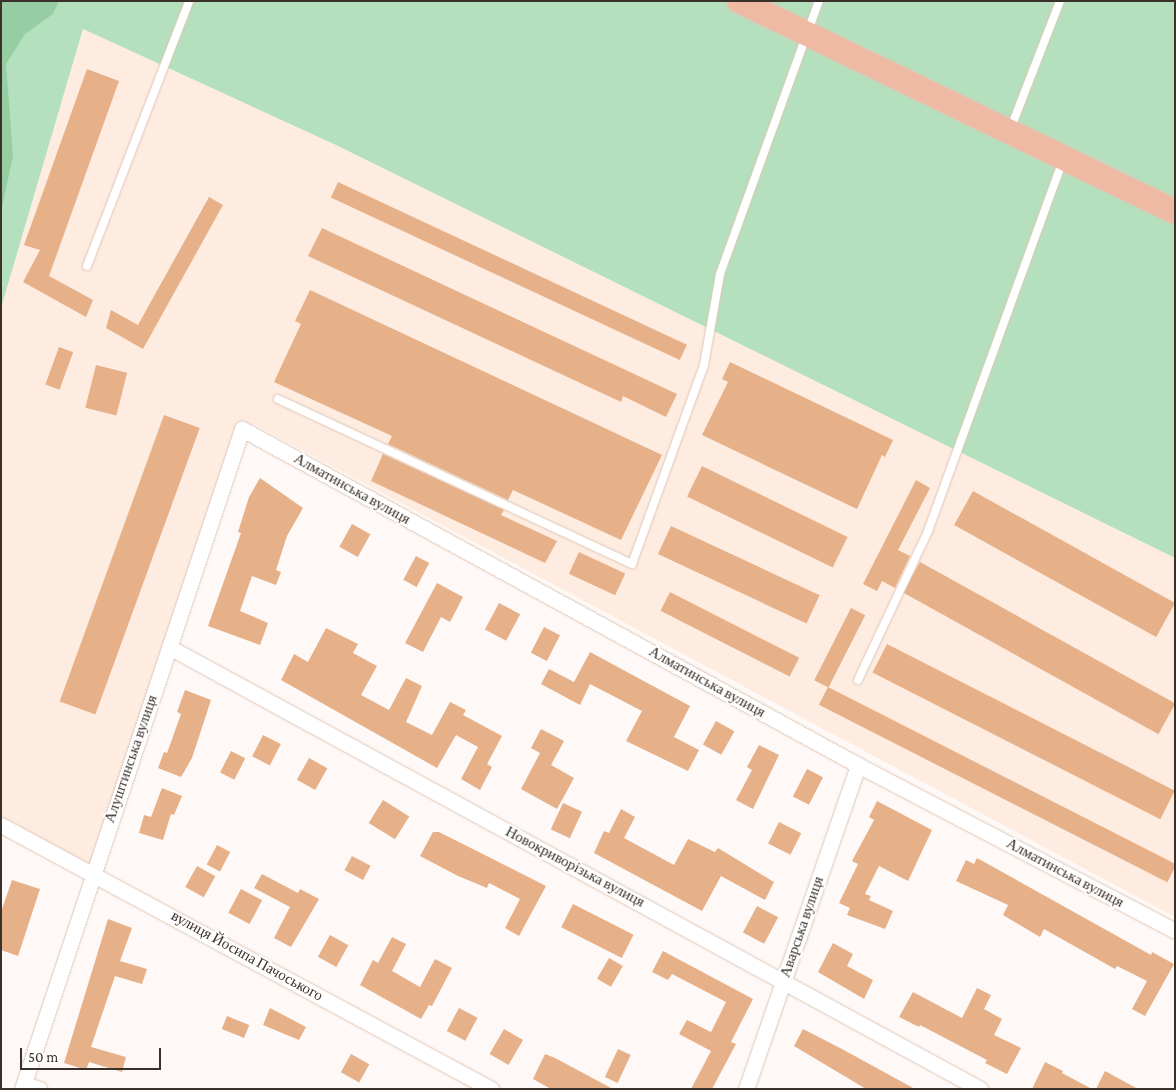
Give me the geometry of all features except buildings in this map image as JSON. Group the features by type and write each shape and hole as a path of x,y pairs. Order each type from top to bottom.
{"main road":[{"path":"740,1 1175,212"}],"street":[{"name":"Алуштинська вулиця","path":"23,1086 242,430"},
{"name":"Алматинська вулиця","path":"242,430 858,765 1175,931"},
{"name":"Новокриворізька вулиця","path":"169,647 784,980 980,1089"},
{"name":"Аварська вулиця","path":"746,1089 858,765"},
{"name":"вулиця Йосипа Пачоського","path":"1,825 93,872 491,1089"},
{"path":"23,1086 39,1089"}],"lane":[{"path":"87,266 190,1"},
{"path":"278,399 632,564 704,365 720,274 819,1"},
{"path":"1009,132 1060,1"},
{"path":"858,680 928,532 1064,159"}],"shaded area":[{"path":"83,29 336,145 1175,558 1175,917 253,424 242,430 93,872 1,825 1,308"}],"green space":[{"path":"1,1 1175,1 1175,558 336,145 83,29 1,308"},
{"path":"1,1 59,1 53,14 25,34 6,64 13,156 1,212"}]}
